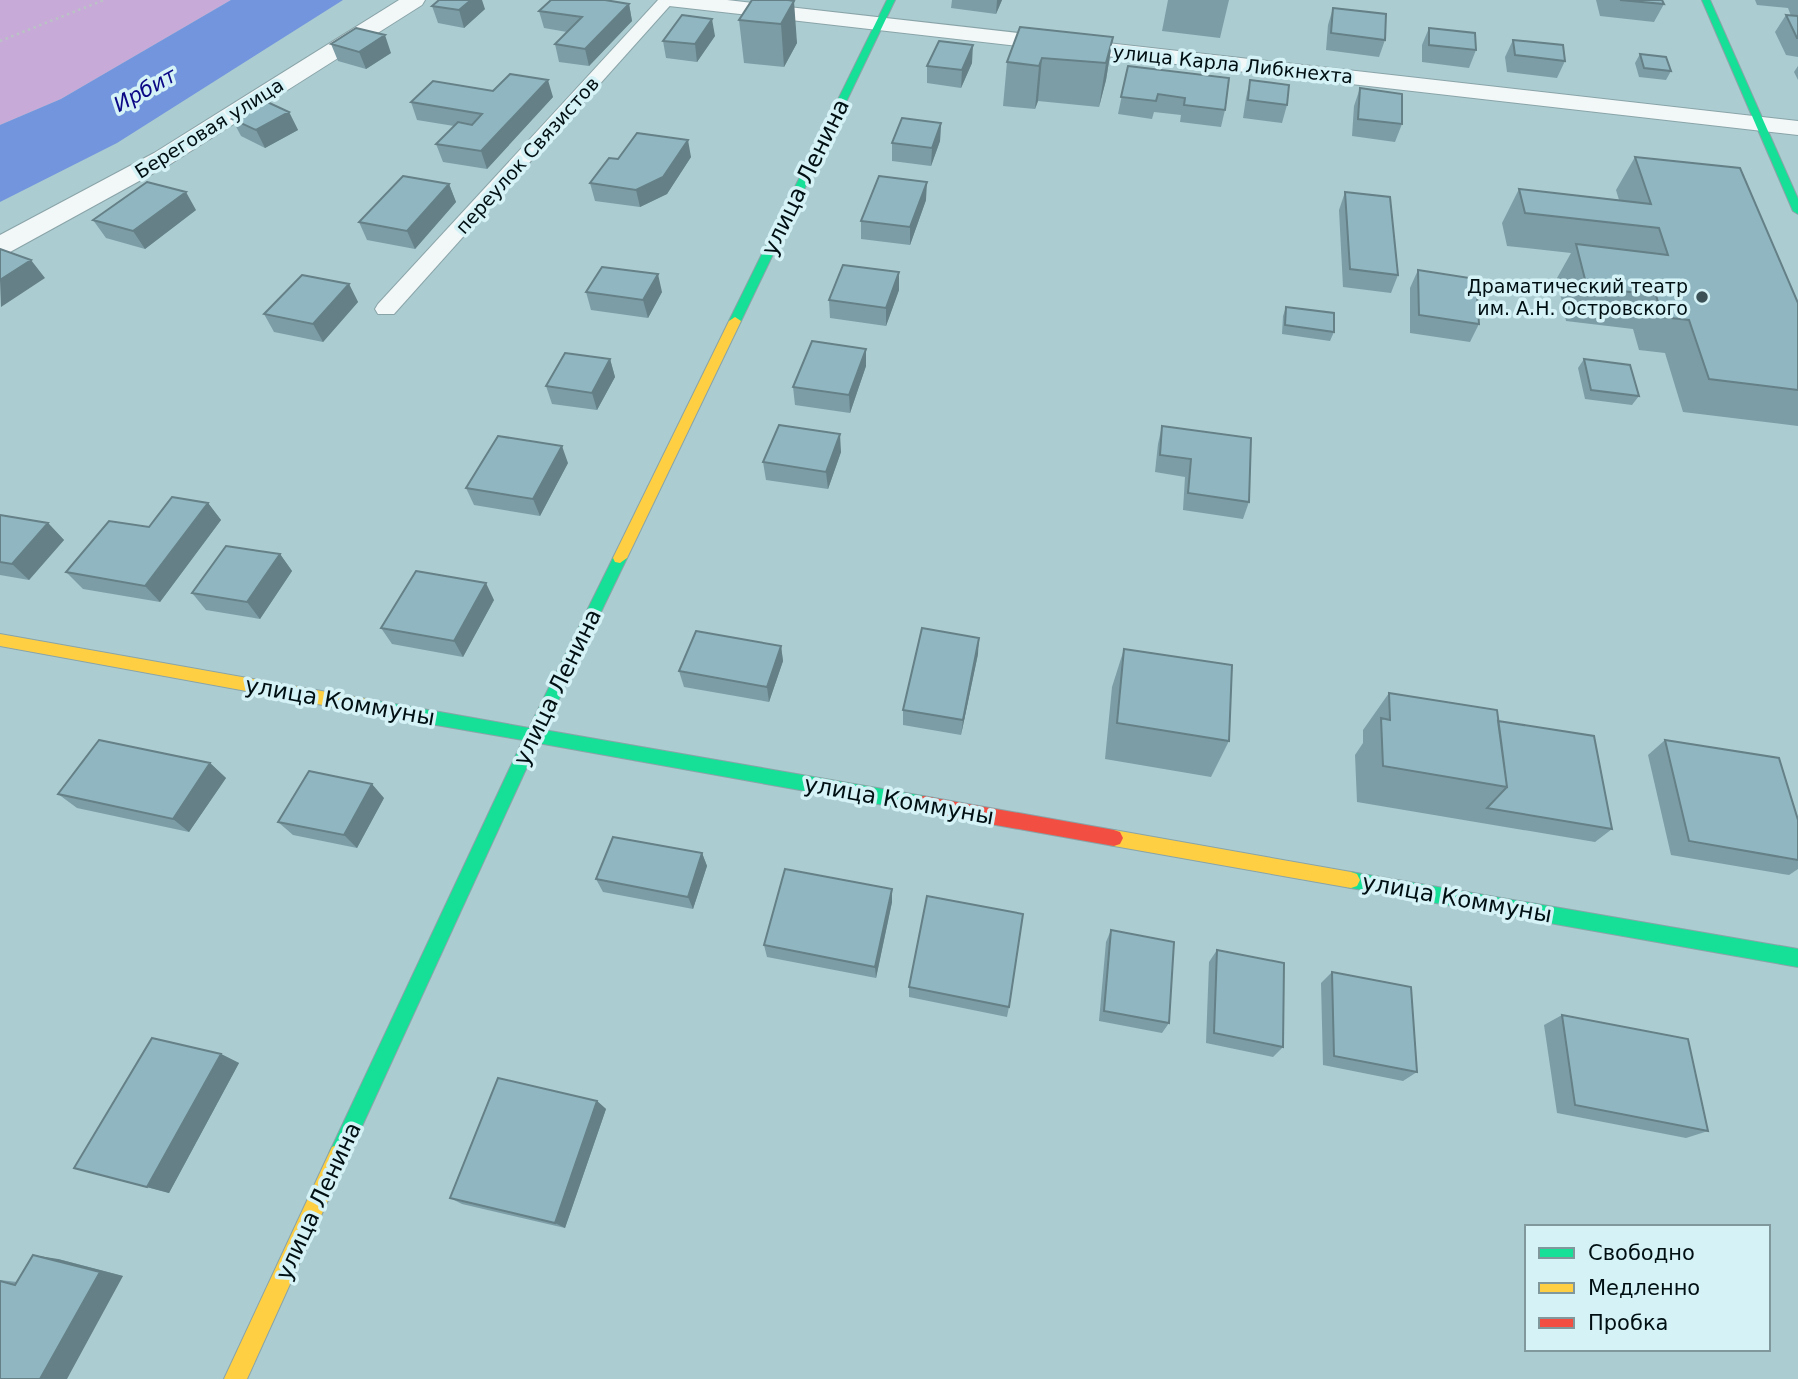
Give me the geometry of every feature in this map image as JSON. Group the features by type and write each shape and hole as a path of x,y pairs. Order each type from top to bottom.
{"main road":[{"name":"улица Ленина","path":"235,1379 533,736 891,0"},
{"path":"1706,0 1798,211"},
{"name":"улица Коммуны","path":"0,639 533,736 1798,958"}],"street":[{"name":"Береговая улица","path":"0,246 163,159 414,0"},
{"name":"улица Карла Либкнехта","path":"668,0 1798,128"}],"lane":[{"name":"переулок Связистов","path":"386,309 668,0"}],"path":[{"path":"0,41 104,0"}],"shaded area":[{"path":"0,0 231,0 61,99 0,125"}],"water":[{"name":"Ирбит","path":"231,0 343,0 117,143 0,202 0,125 61,99"}],"building":[{"path":"439,0 471,0 459,10 432,6"},
{"path":"551,0 605,0 629,4 585,49 555,44 582,17 539,11"},
{"path":"752,0 794,1 781,24 739,20"},
{"path":"1620,0 1662,0 1664,4"},
{"path":"1333,8 1386,14 1385,40 1331,33"},
{"path":"682,15 712,19 695,44 663,41"},
{"path":"1786,15 1798,16 1798,38 1797,38"},
{"path":"1020,27 1113,37 1106,63 1042,58 1039,66 1007,62"},
{"path":"356,28 385,35 359,52 331,44"},
{"path":"1429,28 1475,33 1476,50 1429,45"},
{"path":"1513,40 1563,45 1565,61 1515,55"},
{"path":"939,41 973,45 962,70 927,66"},
{"path":"1640,54 1666,57 1671,71 1644,68"},
{"path":"1128,66 1229,78 1225,110 1184,105 1185,98 1158,94 1156,101 1121,97"},
{"path":"510,74 548,80 481,151 436,144 458,122 472,125 482,114 411,102 433,81 493,91"},
{"path":"1250,80 1289,85 1287,105 1248,100"},
{"path":"1360,88 1402,94 1402,124 1358,119"},
{"path":"265,101 289,112 256,130 232,119"},
{"path":"902,118 941,123 932,148 892,143"},
{"path":"637,133 688,140 663,177 636,190 590,183 609,158 618,159"},
{"path":"1635,157 1740,168 1798,303 1798,390 1709,379 1689,320 1662,317 1656,295 1587,287 1576,244 1668,255 1659,228 1525,213 1519,189 1651,204"},
{"path":"403,176 449,184 407,231 359,222"},
{"path":"879,176 927,182 910,227 861,221"},
{"path":"147,182 186,192 133,231 93,220"},
{"path":"1345,192 1390,197 1398,275 1350,269"},
{"path":"0,249 31,260 0,280"},
{"path":"843,265 899,272 886,308 829,300"},
{"path":"602,267 658,274 643,300 586,292"},
{"path":"1418,270 1476,279 1479,324 1419,315"},
{"path":"302,275 349,284 313,324 264,314"},
{"path":"1286,307 1334,313 1334,332 1285,325"},
{"path":"812,341 866,349 849,395 793,387"},
{"path":"565,353 610,359 592,393 546,386"},
{"path":"1584,359 1630,365 1639,396 1591,390"},
{"path":"779,425 840,434 826,472 763,462"},
{"path":"1162,426 1251,438 1249,502 1188,493 1191,459 1160,455"},
{"path":"498,436 562,446 533,499 466,488"},
{"path":"172,497 208,503 145,586 66,572 109,521 149,527"},
{"path":"0,515 48,523 12,564 0,562"},
{"path":"226,546 280,554 247,602 192,593"},
{"path":"416,571 486,583 454,641 381,628"},
{"path":"922,628 979,638 963,720 903,710"},
{"path":"696,631 781,646 767,687 679,671"},
{"path":"1124,649 1232,665 1229,741 1117,723"},
{"path":"1389,693 1497,710 1507,787 1383,766 1381,718 1390,720"},
{"path":"1498,721 1594,736 1612,829 1487,808 1507,787"},
{"path":"99,740 210,763 173,819 58,794"},
{"path":"1665,740 1779,758 1798,820 1798,860 1689,841"},
{"path":"309,771 372,784 344,835 278,822"},
{"path":"613,837 702,853 688,897 596,879"},
{"path":"785,869 892,889 875,967 764,945"},
{"path":"927,896 1023,914 1009,1007 909,987"},
{"path":"1111,930 1174,942 1169,1023 1104,1011"},
{"path":"1217,950 1284,963 1283,1047 1214,1033"},
{"path":"1332,972 1411,987 1417,1072 1334,1056"},
{"path":"1562,1015 1688,1039 1708,1131 1575,1105"},
{"path":"152,1038 221,1054 147,1187 74,1168"},
{"path":"498,1078 597,1101 555,1223 450,1198"},
{"path":"33,1255 100,1272 40,1379 0,1379 0,1281 15,1285"}],"traffic: fast":[{"path":"735,321 891,0"},
{"path":"1706,0 1798,211"},
{"path":"339,1154 533,736 620,558"},
{"path":"372,707 923,804"},
{"path":"1351,880 1798,958"}],"traffic: slow":[{"path":"620,558 735,321"},
{"path":"0,640 372,707"},
{"path":"1114,838 1351,880"},
{"path":"235,1379 339,1154"}],"traffic: jam":[{"path":"923,804 1114,838"}],"place":[{"name":"Драматический театр им. А.Н. Островского","path":"1702,297"}]}
